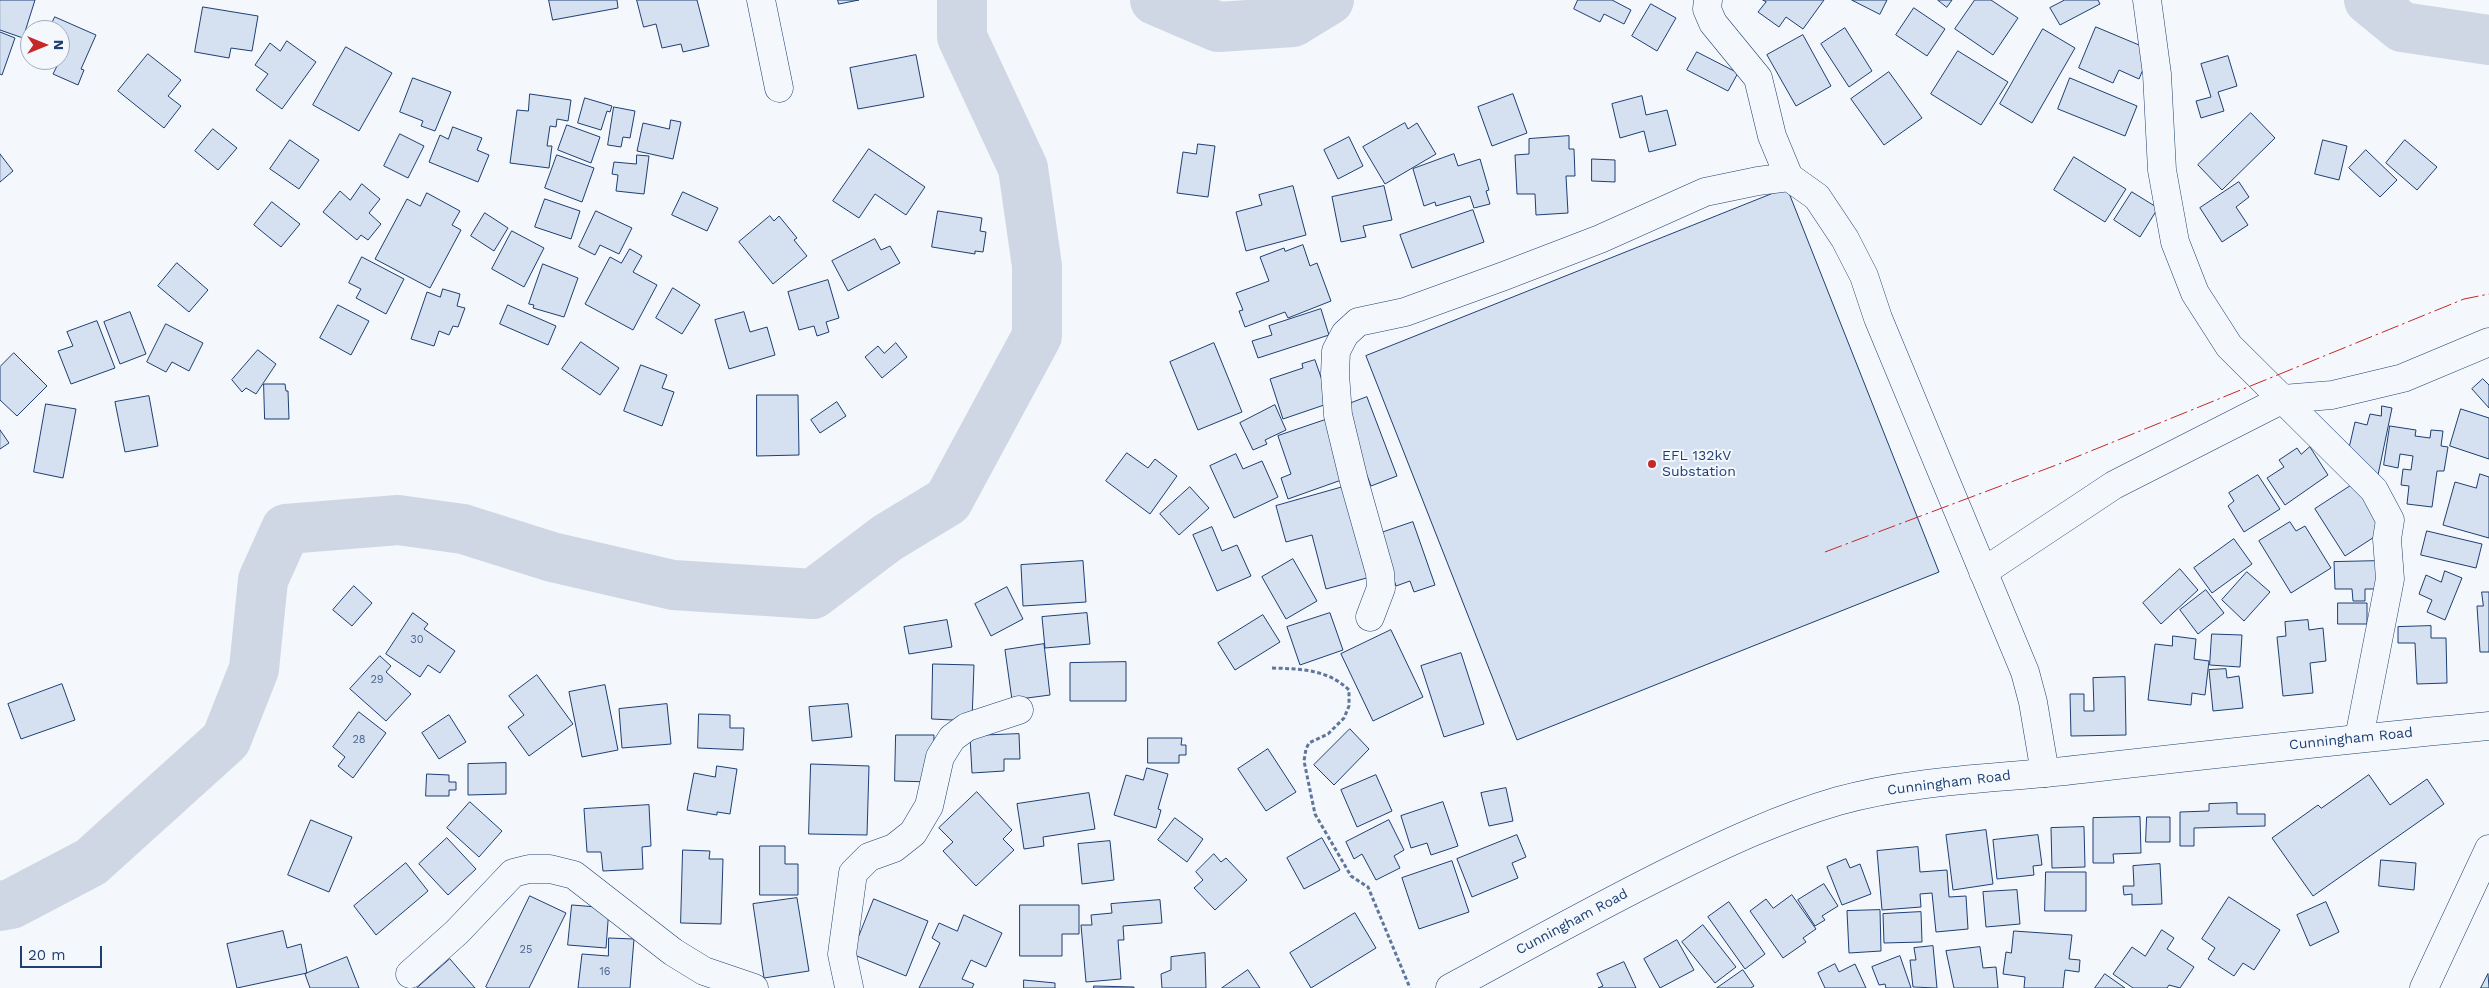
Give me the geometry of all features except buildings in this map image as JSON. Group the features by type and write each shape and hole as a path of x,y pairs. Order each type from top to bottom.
{"street":[{"path":"761,0 778,88"},
{"path":"1708,0 1707,9 1713,23 1758,78 1772,136 1789,177 1817,198 1845,238 1864,276 1878,318 2025,672 2033,702 2045,773"},
{"path":"2147,0 2157,74 2162,170 2175,242 2195,293 2229,346 2374,490 2390,520 2386,539 2390,579 2359,738"},
{"path":"1370,617 1381,588 1380,573 1338,415 1335,374 1336,351 1345,334 1358,322 1405,312 1504,276 1600,238 1705,192 1758,181 1789,177"},
{"path":"1984,572 2114,485 2283,399 2332,395 2403,378 2489,342"},
{"path":"849,988 842,954 853,873 869,857 894,848 913,833 929,806 940,757 952,738 967,727 1019,710"},
{"name":"Cunningham Road","path":"1450,988 1611,901 1730,841 1837,802 1907,786 2489,726"},
{"path":"2424,988 2489,849"},
{"path":"410,974 457,932 514,873 528,869 550,869 574,875 673,952 704,971 754,988"}],"path":[{"path":"1272,668 1315,671 1330,675 1349,690 1349,706 1344,718 1328,734 1310,743 1306,749 1304,761 1314,814 1351,876 1368,888 1410,988"}],"waterway":[{"path":"0,906 11,904 91,862 226,740 254,669 263,580 286,529 398,520 463,529 552,557 673,585 813,594 887,538 948,501 1037,336 1037,266 1023,168 962,37 962,0"},
{"path":"1155,0 1218,27 1293,22 1329,0"},
{"path":"2369,0 2402,27 2489,40"}],"power":[{"path":"1825,552 2059,464 2464,299 2489,294"}],"place":[{"name":"EFL 132kV Substation","path":"1652,464"}]}
